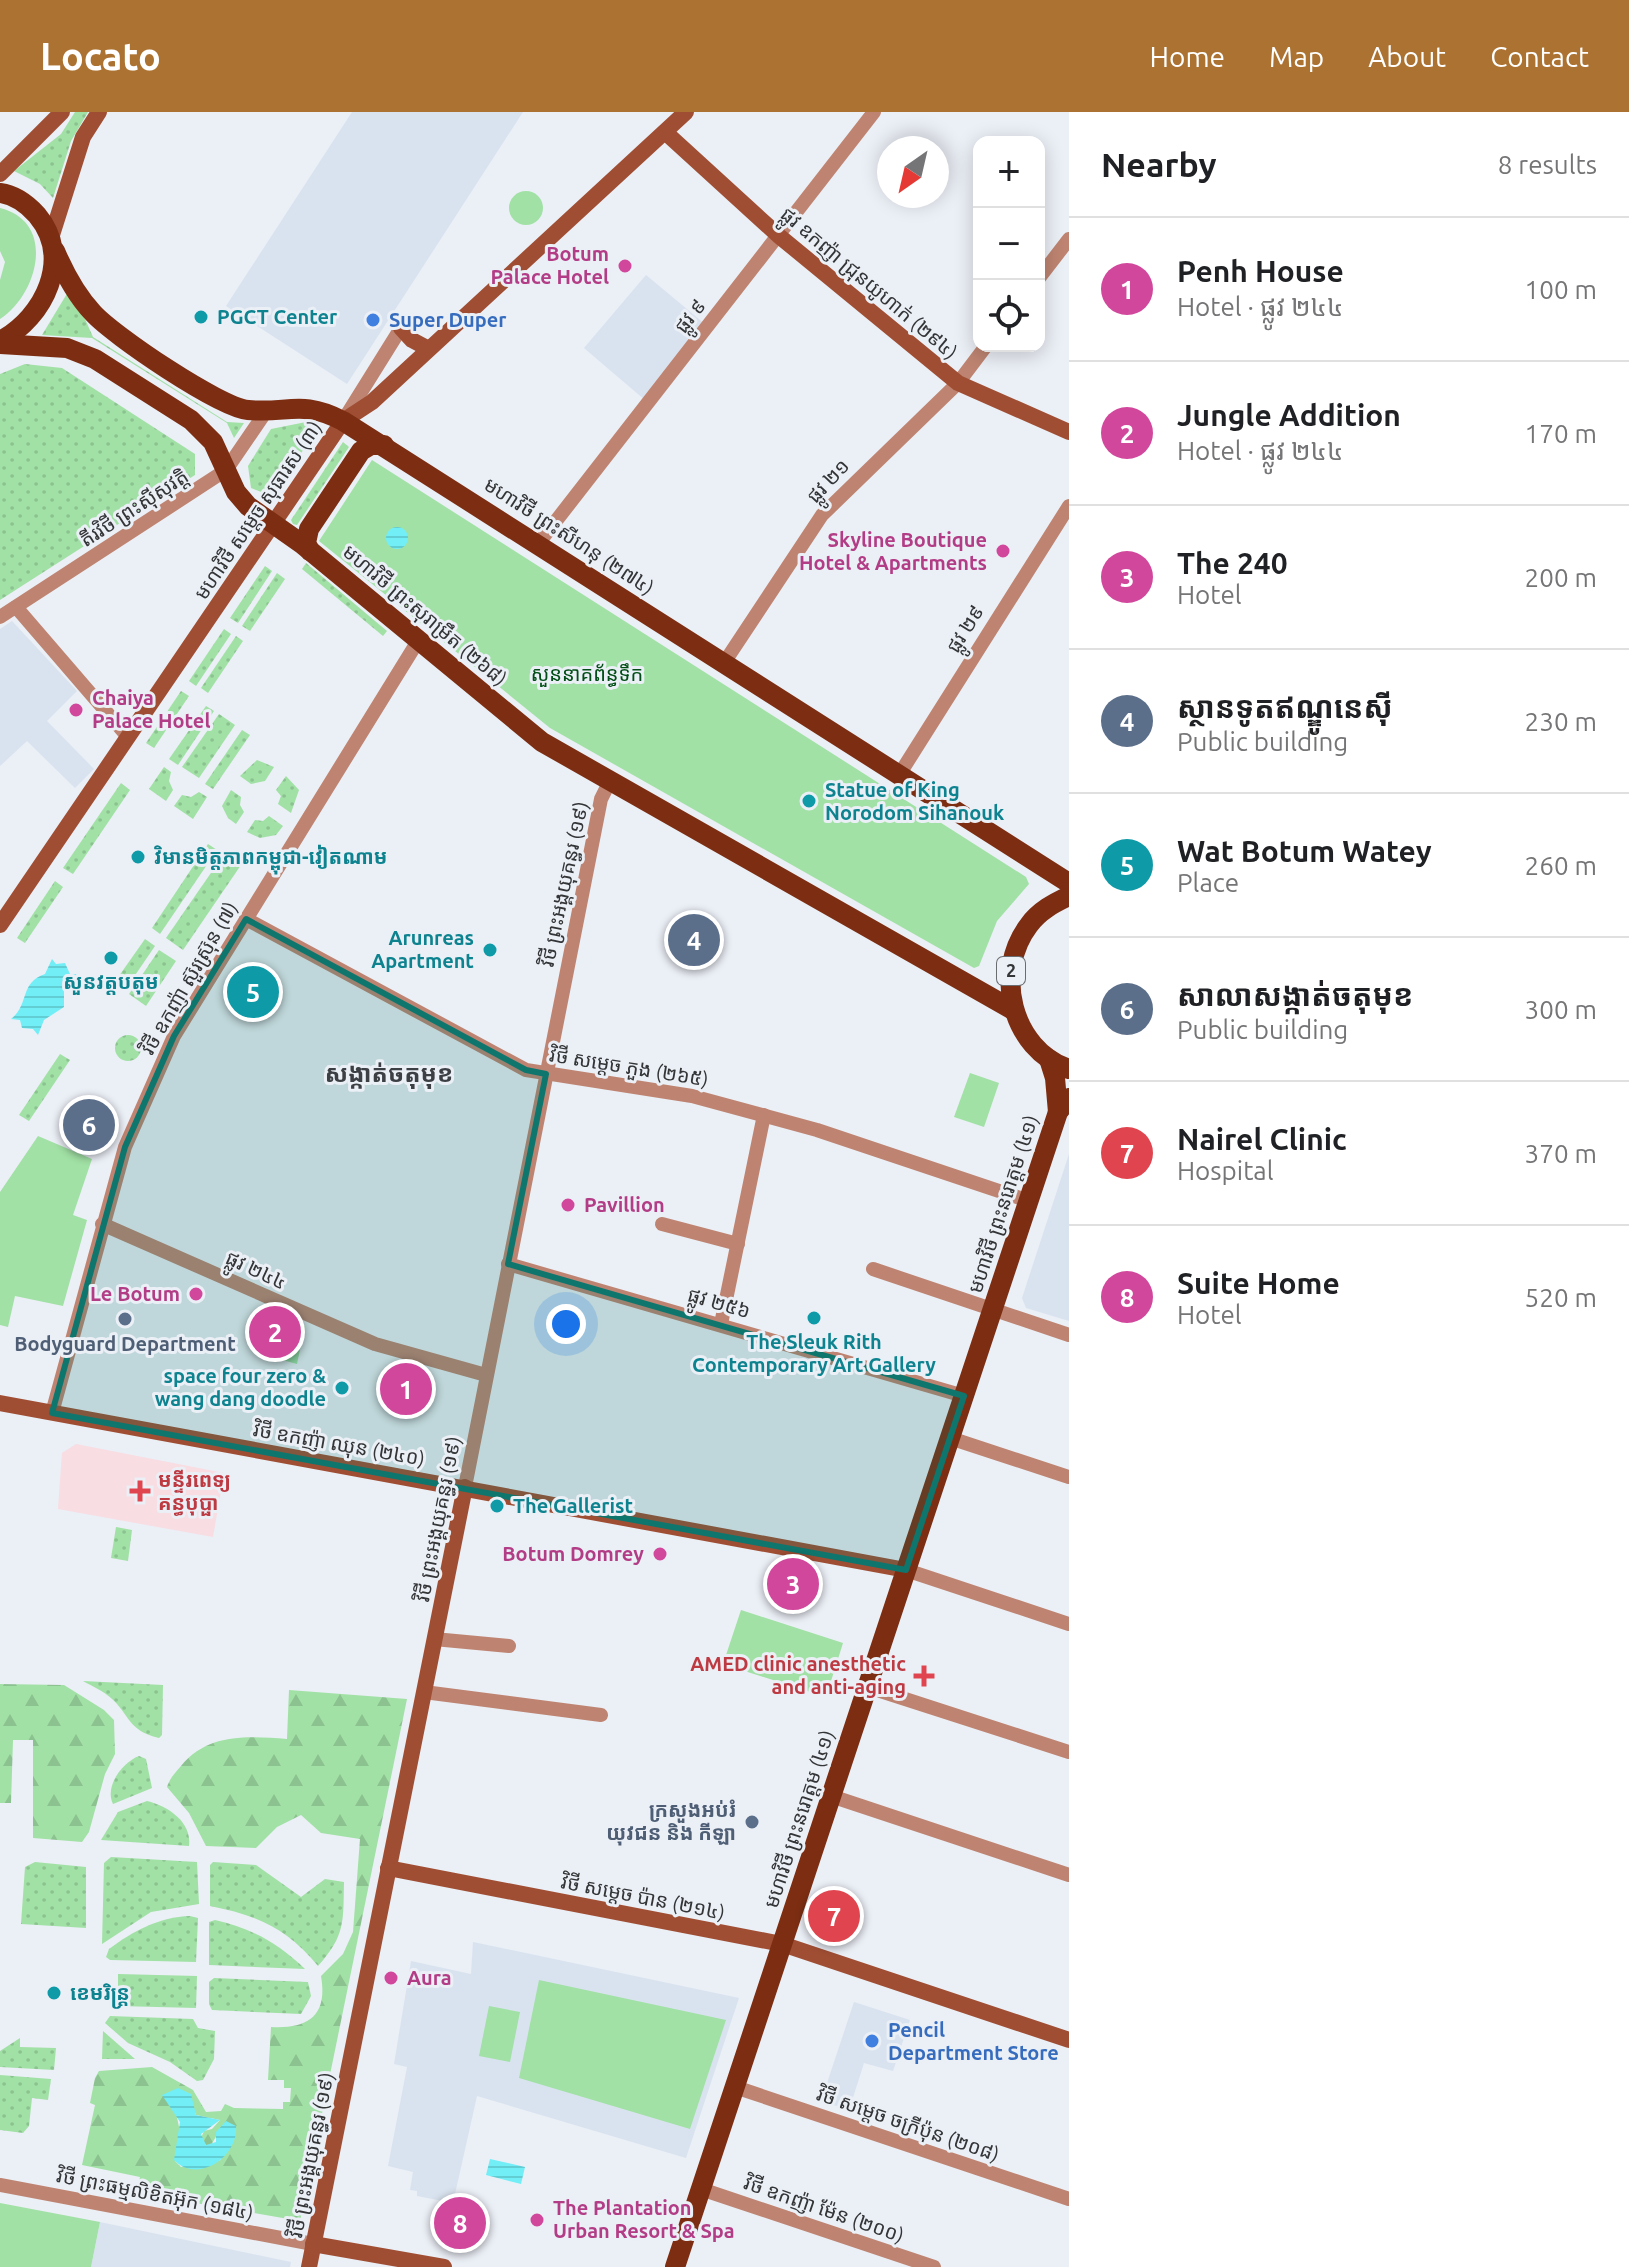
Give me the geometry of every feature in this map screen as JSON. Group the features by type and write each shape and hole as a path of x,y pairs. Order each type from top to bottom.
{"main road":[{"name":"មហាវិថី ព្រះសីហនុ (២៧៤)","path":"0,193 22,201 35,212 91,311 110,330 225,401 246,410 305,407 343,421 1069,883"},
{"path":"0,342 20,328 40,304 53,272 53,244"},
{"name":"មហាវិថី ព្រះសុរាម្រឹត (២៦៨)","path":"0,342 67,348 95,359 203,429 242,499 542,742 1013,1010"},
{"path":"310,551 306,543 309,529 361,451 371,445 384,445"},
{"name":"2","path":"1069,896 1041,912 1021,938 1012,961 1010,986 1013,1010 1027,1036 1049,1059 1069,1069"},
{"name":"មហាវិថី ព្រះនរោត្តម (៤១)","path":"675,2267 1029,1201 1064,1105 1049,1059"}],"street":[{"path":"0,174 62,112"},
{"path":"53,244 83,137 99,112"},
{"name":"មហាវិថី សម្តេច សុធារស (៣)","path":"0,925 343,421 372,402 686,112"},
{"name":"ផ្លូវ ៩","path":"538,544 874,112"},
{"name":"ផ្លូវ ឧកញ៉ា ជ្រុនយូហាក់ (២៩៤)","path":"665,132 779,236 958,383 1069,432"},
{"path":"1045,270 1069,239"},
{"path":"343,421 401,328 412,340 427,348"},
{"name":"ផ្លូវ ២១","path":"724,663 822,515 958,383 981,352"},
{"name":"តីរវិថី ព្រះស៊ីសុវត្តិ","path":"0,617 226,470 267,410"},
{"name":"ផ្លូវ ២៩","path":"899,775 1069,506"},
{"path":"16,607 128,737"},
{"name":"វិថី ឧកញ៉ា ស៊ួរស៊្រុន (៧)","path":"52,1413 125,1147 174,1036 418,641"},
{"name":"វិថី ព្រះអង្គយុគន្ធរ (១៩)","path":"309,2267 601,799 610,781"},
{"name":"វិថី សម្តេច ភួង (២៦៥)","path":"246,919 526,1070 692,1096 764,1115 1029,1201"},
{"path":"721,1324 764,1115"},
{"name":"ផ្លូវ ២៤៤","path":"102,1224 375,1344 486,1375"},
{"path":"662,1224 738,1244"},
{"name":"ផ្លូវ ២៥៦","path":"508,1264 964,1396"},
{"path":"873,1269 1069,1335"},
{"name":"វិថី ឧកញ៉ា ឈុន (២៤០)","path":"0,1403 906,1570"},
{"path":"950,1438 1069,1477"},
{"path":"906,1570 1069,1624"},
{"path":"434,1639 509,1646"},
{"path":"868,1687 1069,1752"},
{"path":"424,1692 601,1715"},
{"path":"831,1796 1069,1875"},
{"name":"វិថី សម្តេច ប៉ាន (២១៤)","path":"388,1868 782,1944 1069,2040"},
{"name":"វិថី សម្តេច ចក្រីប៉ុន (២០៨)","path":"735,2087 1069,2199"},
{"name":"វិថី ព្រះធម្មលិខិតអ៊ុក (១៨៤)","path":"0,2185 444,2267"},
{"name":"វិថី ឧកញ៉ា ម៉ែន (២០០)","path":"701,2189 934,2267"}],"highlighted area":[{"path":"246,919 526,1070 546,1074 508,1264 964,1396 906,1570 52,1413 125,1147 174,1036"}],"shaded area":[{"path":"352,112 523,112 347,384 226,306"},
{"path":"646,275 712,330 652,406 584,348"},
{"path":"12,621 77,691 47,721 94,769 75,788 27,741 0,766 0,629"},
{"path":"1069,1154 1069,1321 1026,1308 1022,1298"},
{"name":"មន្ទីរពេទ្យ គន្ធបុប្ផា","path":"76,1444 224,1473 213,1537 58,1509 62,1453"},
{"path":"473,1942 739,1998 686,2158 477,2096 453,2203 417,2196 417,2191 410,2190 413,2172 388,2166 407,2067 394,2064 411,1961 471,1974"},
{"name":"Pencil Department Store","path":"854,2002 910,2020 893,2071 864,2063 849,2110 821,2101"},
{"path":"100,2222 291,2262 290,2267 91,2267"}],"green space":[{"path":"75,112 88,112 71,141 53,198 40,184 14,171 61,134"},
{"path":"526,191 538,196 543,208 538,220 526,225 514,220 509,208 514,196"},
{"path":"0,208 18,216 29,228 35,243 36,260 24,294 0,319 0,280 5,262 0,251"},
{"path":"68,292 73,292 93,337 227,422 244,423 234,438 227,423 92,338 42,335"},
{"path":"25,364 62,368 195,454 195,475 0,600 0,374"},
{"path":"313,423 315,432 277,490 264,493 251,488 248,466 271,429"},
{"path":"343,442 349,447 297,525 293,524 291,520"},
{"name":"សួននាគព័ន្ធទឹក","path":"372,460 1026,877 1029,884 997,921 979,966 974,968 550,728 319,541"},
{"path":"306,563 387,631 383,636 302,569"},
{"path":"265,566 272,571 238,623 230,618"},
{"path":"277,573 285,579 250,631 242,626"},
{"path":"224,629 231,634 196,686 189,681"},
{"path":"236,636 243,641 208,693 201,688"},
{"path":"181,691 189,696 154,748 146,743"},
{"path":"206,706 214,711 178,765 169,759"},
{"path":"219,714 235,725 199,778 182,767"},
{"path":"242,730 250,735 213,789 205,784"},
{"path":"257,760 274,767 265,781 251,784 240,776"},
{"path":"164,767 171,772 169,781 173,790 166,801 149,789"},
{"path":"286,776 299,790 291,813 278,804 281,796 276,790"},
{"path":"121,783 130,790 73,874 63,868"},
{"path":"231,790 241,797 240,805 244,812 236,824 228,818 222,806"},
{"path":"199,792 207,797 193,819 174,806 182,795 191,797"},
{"path":"269,816 283,826 276,835 260,838 247,832 255,820 263,821"},
{"path":"208,844 217,850 160,934 152,928"},
{"path":"224,854 241,865 183,950 166,938"},
{"path":"55,881 63,887 25,943 17,938"},
{"path":"145,939 155,946 125,990 114,983"},
{"path":"159,950 176,961 146,1006 129,994"},
{"path":"128,1035 137,1039 141,1048 137,1057 128,1061 119,1057 115,1048 119,1039"},
{"path":"60,1054 70,1060 29,1121 19,1115"},
{"path":"970,1073 999,1083 984,1127 954,1117"},
{"path":"38,1136 92,1159 73,1215 87,1220 63,1306 15,1296 8,1327 0,1325 0,1192"},
{"path":"268,1311 305,1326 297,1364 275,1358 280,1341 260,1328"},
{"path":"116,1527 132,1530 128,1561 111,1558"},
{"path":"741,1610 843,1643 826,1697 723,1664"},
{"path":"83,1681 163,1685 162,1735 159,1738 135,1727 111,1698"},
{"path":"0,1684 64,1685 104,1710 114,1720 115,1754 105,1774 89,1832 82,1842 33,1838 33,1740 13,1740 11,1803 0,1803"},
{"path":"289,1690 407,1699 300,2221 137,2193 140,2177 82,2165 95,2105 90,2103 99,2071 152,2067 193,2090 206,2112 221,2111 225,2104 234,2108 283,2109 283,2102 290,2102 291,2088 284,2088 284,2080 268,2080 271,2027 295,2026 305,2022 318,2010 321,1976 343,1954 353,1932 360,1839 321,1833 301,1815 277,1827 256,1848 206,1846 189,1813 167,1787 175,1773 203,1747 229,1739 287,1739","holes":["192,2104 196,2115 220,2120 212,2129 204,2131 201,2138 206,2145 211,2145 217,2135 221,2160 181,2167 175,2161 181,2136 176,2113"]},
{"path":"139,1756 146,1759 152,1788 113,1804 113,1782 127,1764"},
{"path":"147,1801 177,1816 187,1830 189,1846 101,1840 118,1812"},
{"path":"111,1857 197,1862 199,1904 151,1912 102,1944 104,1863"},
{"path":"35,1862 86,1867 86,1928 21,1924 25,1867"},
{"path":"213,1862 256,1865 301,1897 325,1879 344,1882 341,1927 334,1945 318,1966 295,1942 270,1925 210,1906 210,1865"},
{"path":"190,1916 198,1918 196,1962 110,1960 106,1957 109,1949 137,1931 157,1922"},
{"path":"215,1920 263,1938 305,1969 209,1965 209,1922"},
{"path":"118,1974 197,1976 196,2008 118,2006"},
{"path":"214,1978 308,1982 311,1996 301,2014 212,2010 209,1982"},
{"path":"539,1980 726,2020 690,2129 519,2078"},
{"path":"489,2006 520,2012 510,2062 479,2056"},
{"path":"110,2016 193,2019 198,2028 215,2031 214,2059 203,2080 197,2081 170,2062 128,2043 105,2023"},
{"path":"103,2031 135,2059 102,2059"},
{"path":"20,2038 20,2047 56,2048 54,2070 0,2067 0,2051"},
{"path":"0,2075 51,2079 48,2100 32,2098 29,2126 23,2133 0,2130"},
{"path":"0,2203 100,2222 91,2267 0,2267"}],"water":[{"path":"393,527 401,527 408,538 401,549 393,549 386,542 386,534"},
{"path":"52,959 56,964 65,963 70,974 77,974 64,986 64,1007 44,1020 38,1035 33,1029 22,1028 20,1020 11,1019 21,1007 31,983 45,974"},
{"path":"178,2088 191,2094 196,2115 220,2120 201,2134 206,2145 216,2142 216,2132 226,2121 236,2126 231,2147 215,2164 194,2169 174,2160 180,2122 162,2095"},
{"path":"490,2159 525,2167 521,2184 486,2175"}],"place":[{"name":"Botum Palace Hotel","path":"625,266"},
{"name":"PGCT Center","path":"201,317"},
{"name":"Super Duper","path":"373,320"},
{"name":"Skyline Boutique Hotel & Apartments","path":"1003,551"},
{"name":"Chaiya Palace Hotel","path":"76,710"},
{"name":"Statue of King Norodom Sihanouk","path":"809,801"},
{"name":"វិមានមិត្តភាពកម្ពុជា-វៀតណាម","path":"138,857"},
{"name":"ស្ថានទូតឥណ្ឌូនេស៊ី","path":"694,940"},
{"name":"Arunreas Apartment","path":"490,950"},
{"name":"សួនវត្តបតុម","path":"111,958"},
{"name":"Wat Botum Watey","path":"253,992"},
{"name":"សាលាសង្កាត់ចតុមុខ","path":"89,1125"},
{"name":"Pavillion","path":"568,1205"},
{"name":"Le Botum","path":"196,1294"},
{"name":"The Sleuk Rith Contemporary Art Gallery","path":"814,1318"},
{"name":"Bodyguard Department","path":"125,1319"},
{"name":"Jungle Addition","path":"275,1332"},
{"name":"space four zero & wang dang doodle","path":"342,1388"},
{"name":"Penh House","path":"406,1389"},
{"name":"មន្ទីរពេទ្យ គន្ធបុប្ផា","path":"140,1491"},
{"name":"The Gallerist","path":"497,1506"},
{"name":"Botum Domrey","path":"660,1554"},
{"name":"The 240","path":"793,1584"},
{"name":"AMED clinic anesthetic and anti-aging","path":"924,1676"},
{"name":"ក្រសួងអប់រំ យុវជន និង កីឡា","path":"752,1822"},
{"name":"Nairel Clinic","path":"834,1916"},
{"name":"Aura","path":"391,1978"},
{"name":"ខេមរិន្រ្ត","path":"54,1993"},
{"name":"Pencil Department Store","path":"872,2041"},
{"name":"The Plantation Urban Resort & Spa","path":"537,2220"},
{"name":"Suite Home","path":"460,2223"}],"district":[{"name":"សង្កាត់ចតុមុខ","path":"389,1074"}]}
